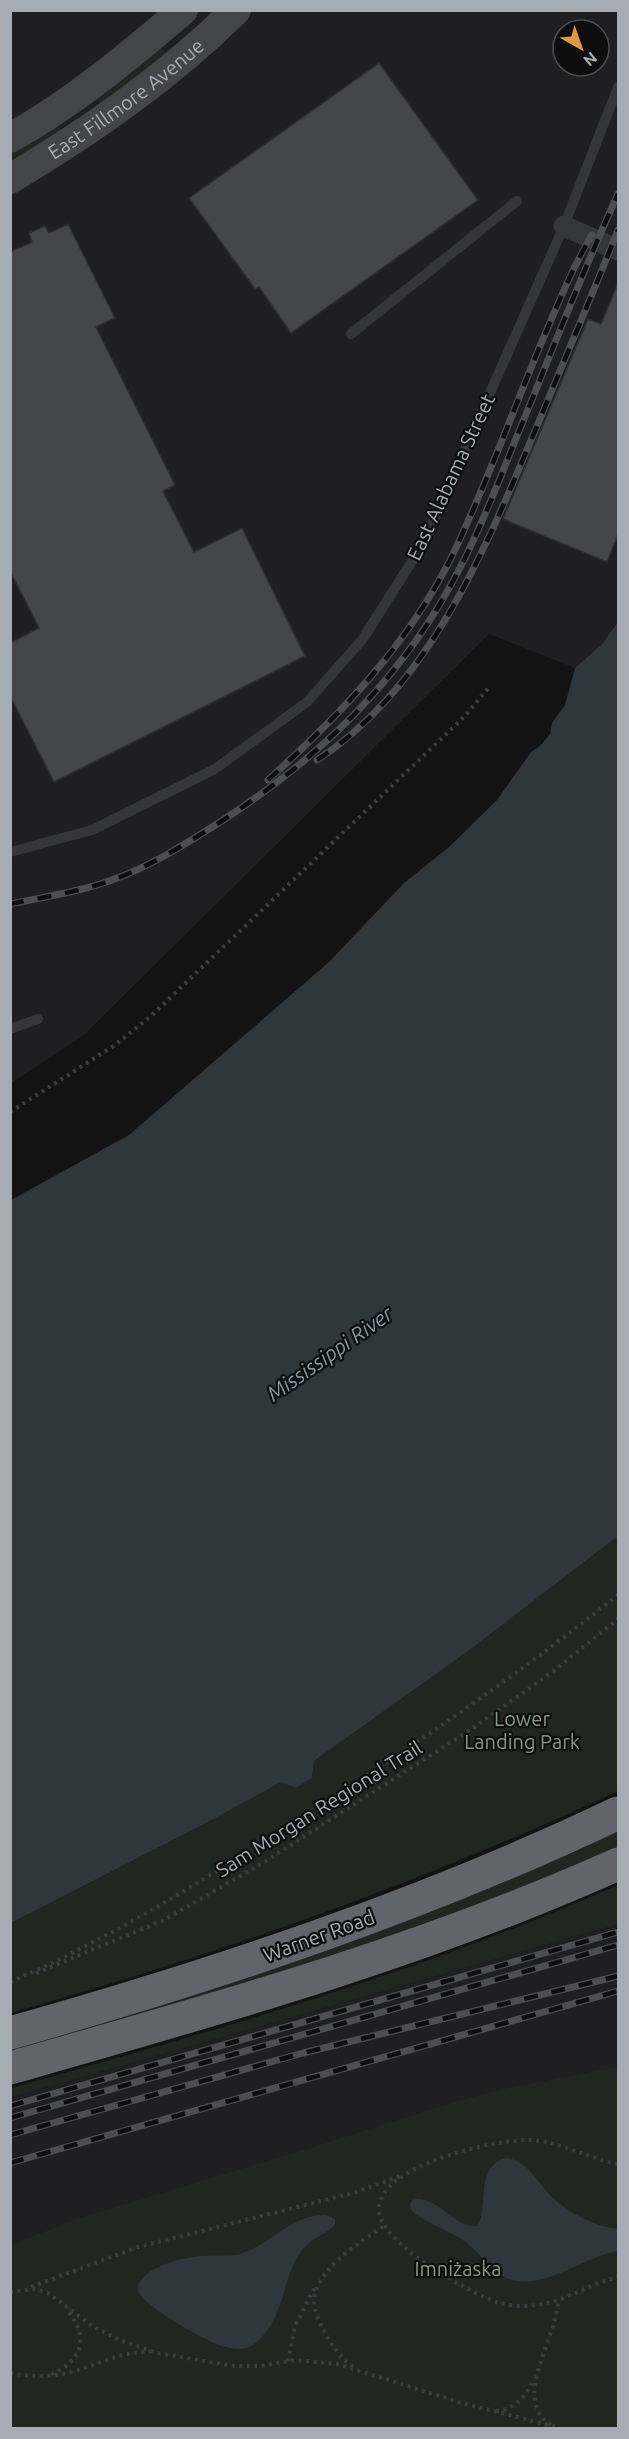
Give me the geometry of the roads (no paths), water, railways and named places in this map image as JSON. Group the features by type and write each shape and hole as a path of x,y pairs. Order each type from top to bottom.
{"highway":[{"name":"Warner Road","path":"10,2033 192,1980 347,1927 482,1874 618,1813"},
{"name":"Warner Road","path":"10,2068 250,2000 346,1969 490,1918 618,1864"}],"street":[{"name":"East Fillmore Avenue","path":"10,138 31,126 122,62 183,10"},
{"name":"East Fillmore Avenue","path":"10,179 66,145 137,97 205,40 236,10"},
{"path":"564,226 618,250"}],"lane":[{"name":"East Alabama Street","path":"10,852 92,830 215,769 307,702 362,640 423,544 564,226 618,87"},
{"path":"351,334 517,201"},
{"path":"10,1029 38,1019"}],"water":[{"name":"Mississippi River","path":"618,622 618,1536 467,1652 314,1761 312,1778 296,1788 281,1782 11,1923 11,1200 129,1135 329,962 404,883 449,847 497,800 531,752 540,746 550,734 552,723 565,705 575,668 602,644"},
{"path":"507,2158 527,2168 552,2197 567,2209 591,2222 618,2229 618,2251 589,2260 544,2279 514,2281 495,2272 460,2238 411,2210 412,2200 421,2199 437,2206 461,2222 477,2226 481,2219 486,2178 496,2162"},
{"path":"326,2215 335,2219 335,2225 309,2243 300,2253 289,2276 277,2313 263,2335 249,2347 229,2348 204,2338 155,2308 139,2292 138,2286 141,2280 162,2266 196,2257 240,2254 262,2244 302,2219"}],"railway":[{"path":"10,904 100,884 126,875 179,848 256,798 292,770 359,710 389,676 441,602 471,546 618,194"},
{"path":"317,760 358,729 394,692 425,651 453,607 500,513 618,230"},
{"path":"268,780 321,730 371,677 394,649 434,588 464,530 558,304 592,235"},
{"path":"10,2106 618,1932"},
{"path":"10,2118 618,1945"},
{"path":"10,2135 303,2053 618,1976"},
{"path":"10,2163 618,1991"}],"park label":[{"name":"Lower Landing Park","path":"522,1730"},
{"name":"Imniżaska","path":"458,2269"}]}
